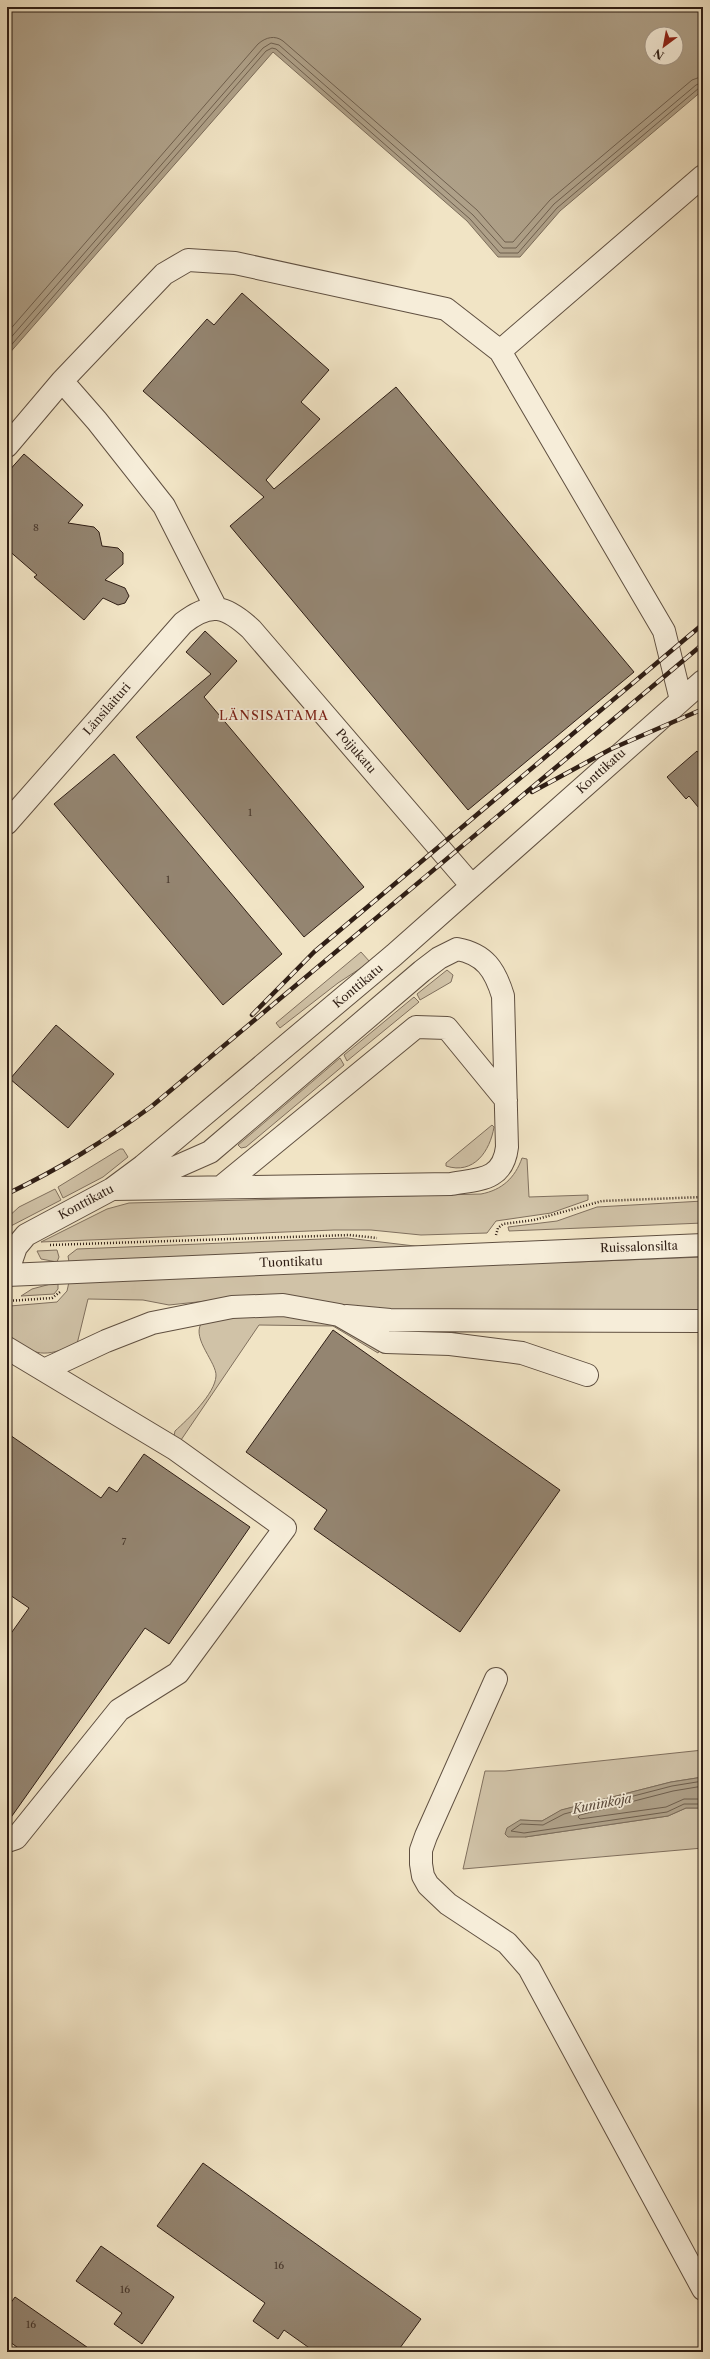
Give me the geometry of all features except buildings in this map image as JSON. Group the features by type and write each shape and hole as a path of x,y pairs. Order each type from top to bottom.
{"street":[{"path":"500,351 703,176"},
{"path":"7,446 62,381 164,274 188,260 235,263 446,309 500,351 664,631 681,700"},
{"path":"62,381 102,426 164,506 216,608"},
{"name":"Länsilaituri","path":"7,824 183,623 196,612 216,608"},
{"name":"Poijukatu","path":"216,608 232,613 251,629 472,886"},
{"name":"Konttikatu","path":"7,1274 16,1247 26,1235 112,1189 394,955 703,681"},
{"path":"457,949 473,952 486,963 497,978 503,996 506,1161 492,1176 451,1184 112,1189 176,1167 210,1152 439,958 457,949"},
{"path":"221,1187 416,1028 447,1028 506,1100"},
{"name":"Ruissalonsilta","path":"576,1250 703,1244"},
{"name":"Tuontikatu","path":"7,1274 576,1250"},
{"path":"44,1370 106,1341 152,1323 232,1307 283,1306 339,1315 390,1320 703,1321"},
{"path":"339,1315 386,1342 450,1344 522,1353 587,1376"},
{"path":"7,1348 175,1449 285,1528 178,1673 119,1710 16,1838 7,1841"},
{"path":"496,1679 426,1836 421,1850 423,1876 437,1895 507,1943 529,1968 703,2289"}],"path":[{"path":"495,1239 498,1228 503,1224 534,1220 602,1201 703,1197"},
{"path":"46,1246 349,1235 379,1238"},
{"path":"7,1301 52,1298 62,1290"}],"shaded area":[{"path":"361,952 370,962 338,983 280,1028 276,1023"},
{"path":"447,970 453,975 451,982 420,1000 417,994"},
{"path":"414,997 419,1002 347,1061 344,1055"},
{"path":"340,1058 344,1065 246,1147 241,1148 238,1145"},
{"path":"492,1125 494,1127 489,1144 479,1159 465,1167 456,1168 446,1166 446,1163"},
{"path":"120,1149 123,1149 128,1157 103,1177 63,1198 58,1187"},
{"path":"522,1158 527,1159 529,1197 588,1195 588,1200 551,1213 496,1221 487,1233 421,1235 371,1230 334,1230 41,1242 107,1209 129,1203 481,1194 495,1190 507,1182 516,1172"},
{"path":"55,1189 61,1200 7,1228 7,1218 19,1207"},
{"path":"703,1201 703,1223 509,1231 508,1227 557,1221 597,1207"},
{"path":"347,1238 423,1247 69,1262 68,1256 77,1249"},
{"path":"57,1250 59,1257 57,1262 41,1259 37,1251"},
{"path":"703,1257 703,1318 433,1314 216,1300 169,1305 143,1300 88,1299 77,1344 48,1353 40,1353 26,1348 7,1337 7,1312 10,1306 57,1302 67,1291 69,1282 560,1260 562,1262 576,1262"},
{"path":"58,1282 58,1289 54,1294 21,1296 32,1289"},
{"path":"253,1312 325,1320 383,1345 378,1353 333,1326 259,1325 181,1440 174,1436 175,1431 206,1398 211,1390 216,1376 213,1364 202,1344 199,1330 201,1324"},
{"path":"703,1750 703,1777 671,1782 562,1810 542,1821 520,1820 525,1837 668,1816 686,1808 703,1808 703,1848 463,1869 485,1771 505,1771"}],"water":[{"path":"7,7 703,7 703,90 560,211 520,257 498,257 467,221 273,52 7,356"},
{"name":"Kuninkoja","path":"703,1777 703,1808 686,1808 668,1816 525,1837 508,1837 505,1834 507,1828 520,1820 542,1821 561,1810 671,1782"}],"railway":[{"path":"252,1015 314,952 703,624"},
{"path":"7,1194 81,1154 152,1106 703,644"},
{"path":"532,792 611,749 703,709"}],"district":[{"name":"LÄNSISATAMA","path":"274,715"}]}
